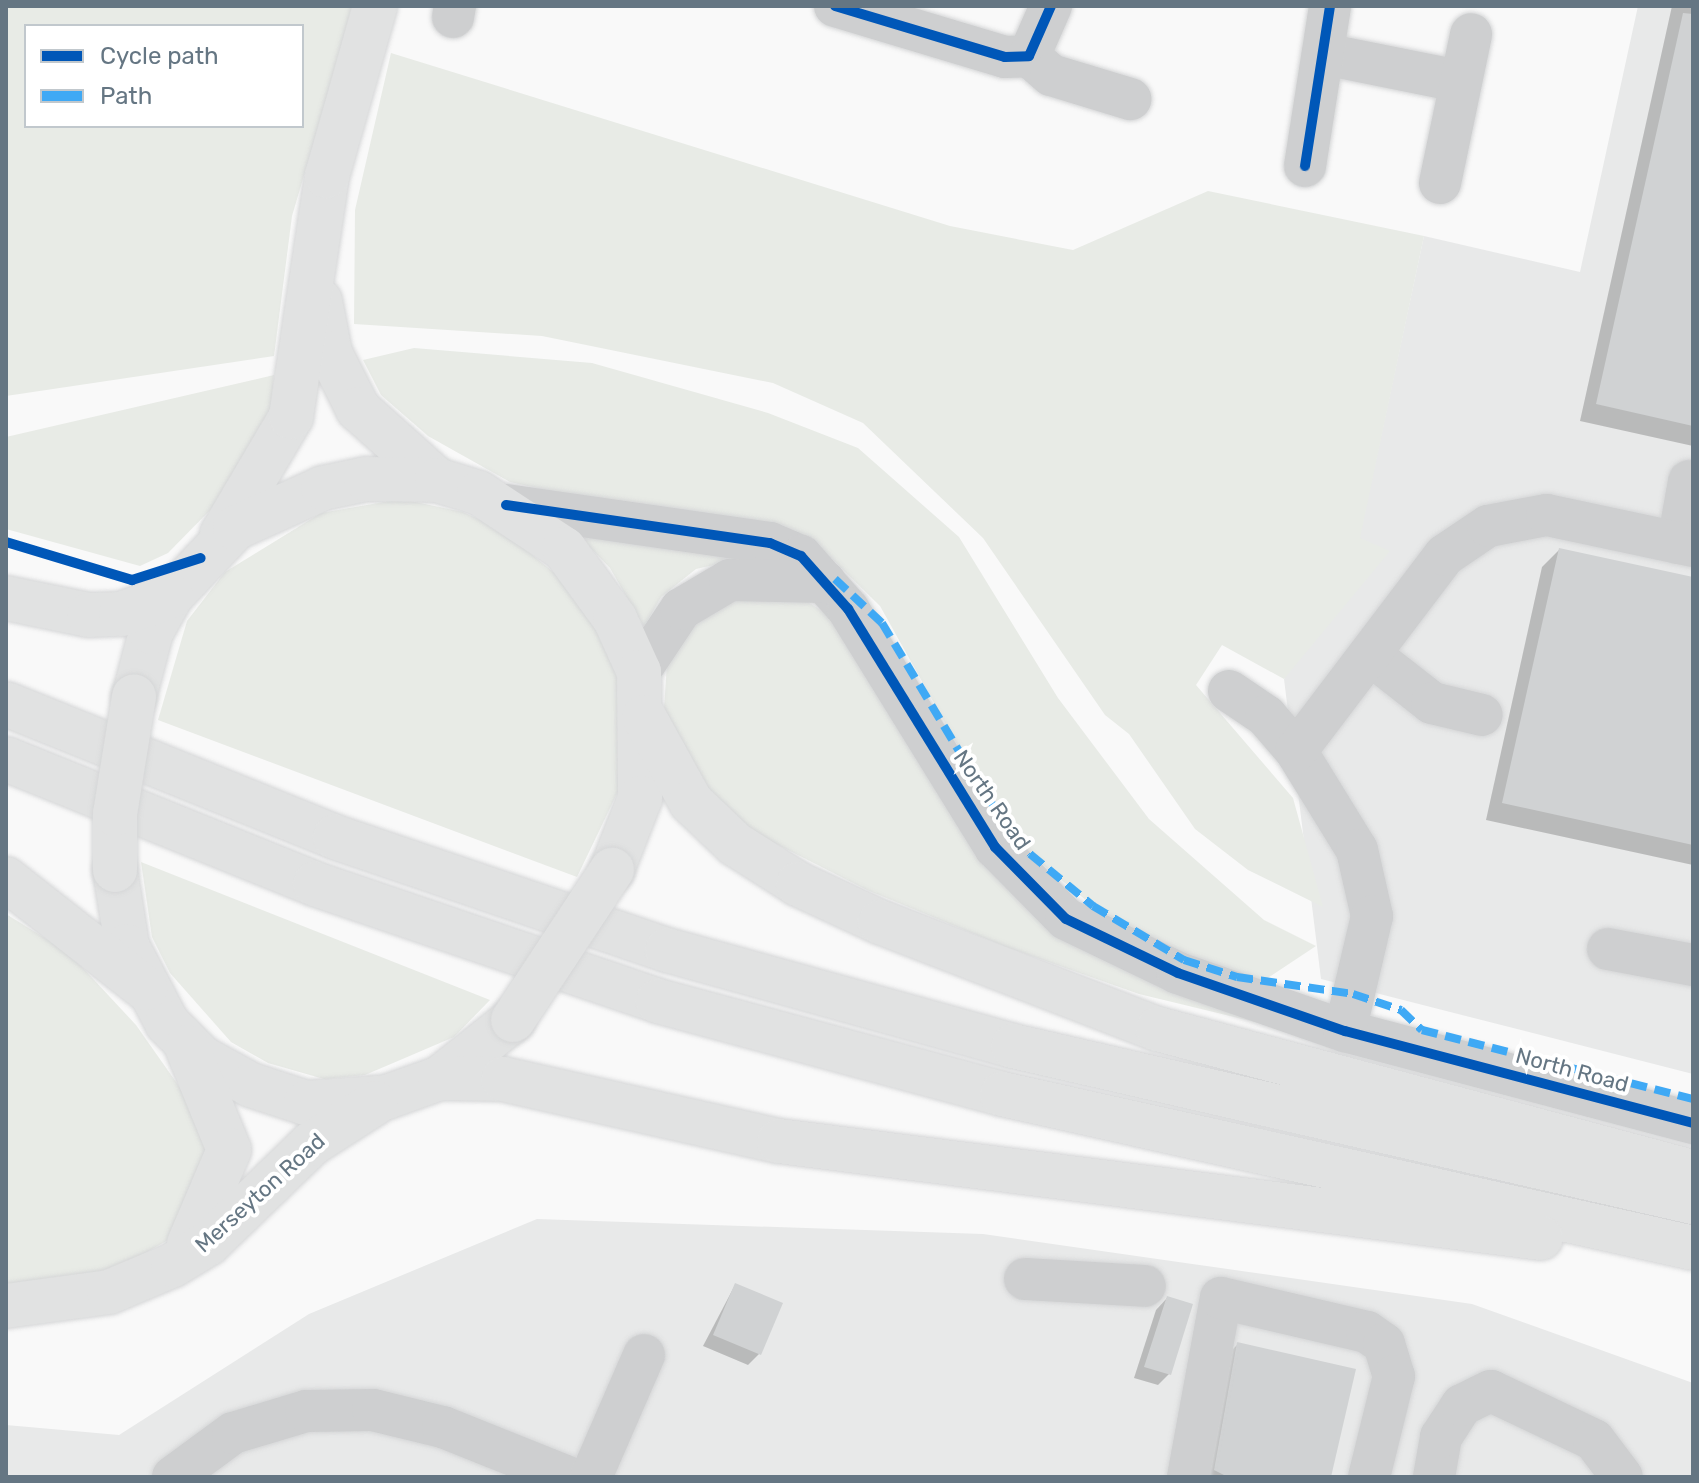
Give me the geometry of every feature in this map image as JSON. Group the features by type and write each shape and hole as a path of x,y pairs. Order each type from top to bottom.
{"main road":[{"path":"315,299 343,385 377,429 437,480 506,505 591,580 639,672 644,717 640,798 612,870 513,1020 440,1078 387,1097 306,1103 251,1085 184,1040 145,988 127,946 115,870 115,814 134,697 151,632 171,596 219,540 275,451 298,393 315,299 327,176 375,6"},
{"path":"219,540 323,488 437,480"},
{"path":"6,598 89,615 121,614 171,596"},
{"path":"6,704 335,837 667,950 1013,1046 1693,1202"},
{"path":"644,717 691,802 735,844 798,884 880,922 1158,1029 1693,1172"},
{"path":"6,759 315,884 658,1001 1002,1094 1693,1248"},
{"path":"6,879 145,988"},
{"name":"Merseyton Road","path":"173,1265 203,1224 229,1150 184,1040"},
{"path":"440,1078 503,1079 779,1141 1247,1206 1693,1255"},
{"name":"Merseyton Road","path":"6,1306 109,1292 173,1265 209,1243 311,1144 387,1097"}],"street":[{"path":"835,6 1005,57 1029,56 1051,75 1130,99"},
{"path":"1029,56 1051,6"},
{"path":"1305,166 1330,6"},
{"path":"1440,183 1471,34"},
{"path":"1324,54 1459,81"},
{"path":"1296,751 1372,656 1445,555 1488,526 1547,515 1685,545 1689,481"},
{"name":"North Road","path":"506,505 770,543 801,556 825,582 995,847 1066,919 1178,973 1345,1031 1693,1123"},
{"path":"639,672 681,609 730,580 825,582"},
{"path":"1372,656 1432,703 1482,715"},
{"path":"1229,691 1266,716 1296,751 1357,850 1372,916 1345,1031"},
{"path":"1608,949 1693,965"},
{"path":"1025,1279 1145,1286"},
{"path":"1188,1477 1221,1298 1367,1332 1384,1344 1394,1376 1369,1477"},
{"path":"591,1477 644,1355"},
{"path":"1434,1477 1441,1437 1462,1405 1491,1391 1594,1440 1622,1477"},
{"path":"173,1477 233,1433 306,1411 373,1410 443,1427 568,1477"}],"shaded area":[{"path":"6,6 354,6 292,216 274,356 6,396"},
{"path":"1638,6 1693,6 1693,1074 1321,979 1284,679 1359,539 1424,236 1580,272"},
{"path":"391,53 950,226 1073,250 1208,191 1424,236 1360,538 1390,551 1284,679 1222,645 1196,685 1293,798 1323,907 1248,870 1195,829 1129,734 1105,715 983,538 863,423 773,383 542,336 354,324 355,210"},
{"path":"414,348 592,363 768,413 858,448 959,537 1058,698 1149,819 1264,920 1316,946 1260,983 1190,964 1093,906 1030,854 986,796 880,606 826,553 510,482 428,436 381,395 363,360"},
{"path":"274,375 269,431 220,500 168,553 140,566 6,529 6,437"},
{"path":"401,499 463,512 500,529 572,587 608,647 620,688 624,779 577,877 158,720 187,621 225,572 321,513"},
{"path":"572,529 741,559 696,569 661,597 644,627 610,568"},
{"path":"795,594 835,619 957,821 1259,1023 1139,994 1006,947 867,890 717,814 664,709 667,664 687,629 723,600"},
{"path":"141,862 490,1000 454,1037 365,1075 324,1079 268,1063 231,1042 170,973 152,937"},
{"path":"6,914 69,953 136,1025 183,1092 210,1156 175,1236 114,1271 6,1286"},
{"path":"537,1219 983,1234 1472,1304 1693,1383 1693,1477 6,1477 6,1425 119,1435 309,1314"}],"building":[{"path":"1683,13 1693,14 1693,426 1596,404"},
{"path":"1559,548 1693,577 1693,845 1502,803"},
{"path":"735,1283 783,1303 761,1355 713,1335"},
{"path":"1167,1296 1193,1304 1171,1375 1144,1367"},
{"path":"1237,1342 1356,1369 1331,1477 1228,1477 1214,1470"}],"marked path":[{"path":"835,579 882,623 986,796 1030,854 1093,906 1184,960 1237,977 1353,994 1401,1010 1422,1030 1693,1099"}],"cycle path":[{"path":"835,6 1005,57 1029,56 1051,6"},
{"path":"1305,166 1330,6"},
{"path":"506,505 770,543 801,556 848,609 995,847 1066,919 1178,973 1345,1031 1693,1123"},
{"path":"6,542 132,580 201,558"}]}
